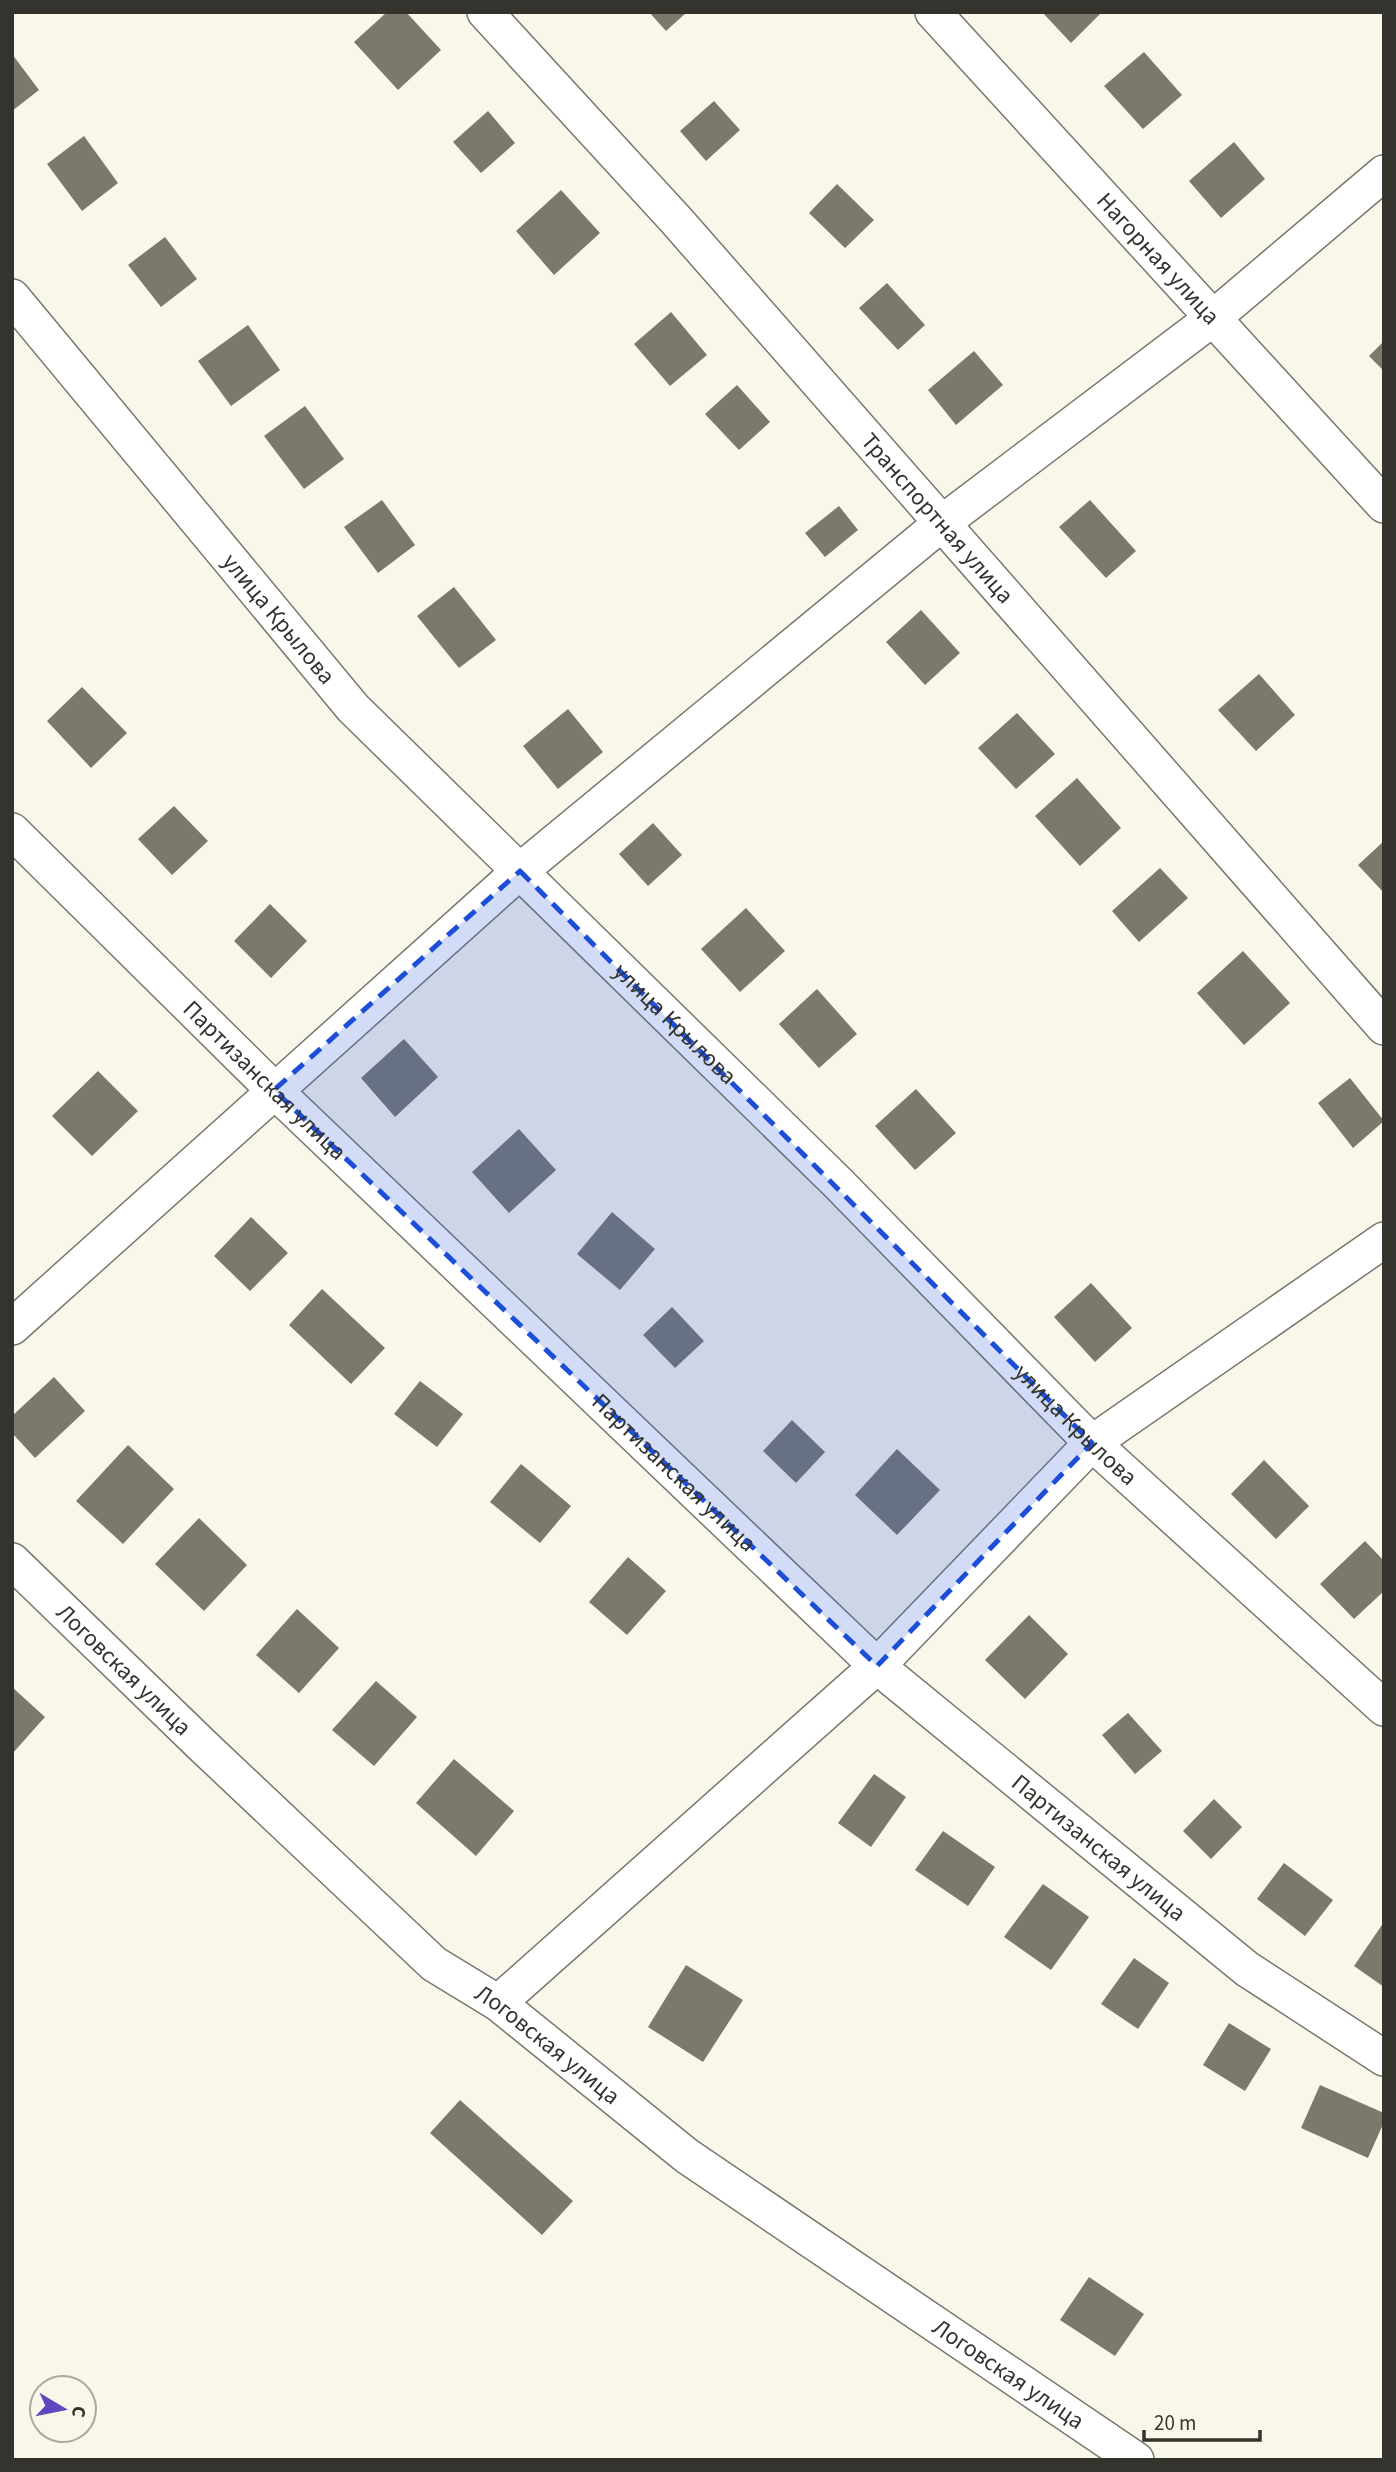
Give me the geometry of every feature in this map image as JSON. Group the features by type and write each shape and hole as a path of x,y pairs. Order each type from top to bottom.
{"street":[{"name":"Транспортная улица","path":"485,12 676,220 1384,1027"},
{"name":"Нагорная улица","path":"933,12 1384,505"},
{"path":"12,1327 520,871 942,523 1213,318 1384,173"},
{"name":"улица Крылова","path":"12,297 353,708 838,1183 1092,1443 1384,1707"},
{"name":"Партизанская улица","path":"12,831 274,1090 877,1666 1247,1969 1384,2058"},
{"path":"498,2003 877,1666 1092,1443 1384,1240"},
{"name":"Логовская улица","path":"12,1561 203,1746 435,1964 498,2003 687,2155 1136,2460"}],"highlighted area":[{"path":"520,871 1092,1443 877,1666 274,1090"}],"building":[{"path":"387,12 406,12 441,50 398,90 354,42"},
{"path":"649,12 687,12 666,31"},
{"path":"1042,12 1102,12 1071,43"},
{"path":"1144,52 1182,95 1143,129 1104,86"},
{"path":"12,54 39,90 12,111"},
{"path":"714,101 740,130 706,161 680,131"},
{"path":"488,111 515,143 481,173 453,142"},
{"path":"84,136 118,183 82,211 47,164"},
{"path":"1234,142 1265,179 1221,218 1189,181"},
{"path":"837,184 874,220 845,248 809,213"},
{"path":"561,190 600,233 554,275 516,231"},
{"path":"165,237 197,279 161,307 128,265"},
{"path":"887,283 925,325 898,350 859,308"},
{"path":"671,312 707,355 670,386 634,344"},
{"path":"248,325 280,370 231,406 198,361"},
{"path":"1384,341 1384,371 1369,356"},
{"path":"974,351 1003,385 956,425 928,390"},
{"path":"737,385 770,422 739,450 705,414"},
{"path":"305,406 344,459 304,489 264,436"},
{"path":"382,500 415,545 378,573 344,527"},
{"path":"1090,500 1136,551 1106,578 1059,527"},
{"path":"839,506 858,530 825,557 805,533"},
{"path":"454,587 496,640 459,668 417,616"},
{"path":"921,610 960,653 925,685 886,642"},
{"path":"1259,674 1295,715 1256,751 1218,710"},
{"path":"82,687 127,733 91,768 47,721"},
{"path":"568,709 603,752 558,789 523,746"},
{"path":"1017,713 1055,754 1016,789 978,748"},
{"path":"1077,778 1121,828 1080,866 1035,816"},
{"path":"174,806 208,841 172,875 138,839"},
{"path":"653,823 682,855 648,886 619,854"},
{"path":"1384,841 1384,893 1358,865"},
{"path":"1160,868 1188,898 1139,942 1112,911"},
{"path":"270,904 307,941 271,978 234,941"},
{"path":"746,908 785,951 740,992 701,949"},
{"path":"1243,951 1290,1003 1244,1045 1197,993"},
{"path":"817,989 857,1034 819,1068 779,1024"},
{"path":"404,1039 438,1077 395,1117 361,1078"},
{"path":"98,1071 138,1111 92,1156 52,1116"},
{"path":"1350,1078 1384,1121 1353,1148 1318,1103"},
{"path":"916,1089 956,1133 915,1170 875,1126"},
{"path":"519,1129 556,1170 509,1213 472,1172"},
{"path":"612,1212 655,1249 620,1290 577,1254"},
{"path":"251,1217 288,1253 250,1291 214,1256"},
{"path":"1091,1283 1132,1328 1095,1362 1054,1317"},
{"path":"322,1289 385,1348 351,1384 289,1325"},
{"path":"672,1307 704,1341 675,1368 643,1335"},
{"path":"54,1377 85,1411 35,1458 12,1433 12,1416"},
{"path":"420,1381 463,1414 437,1447 394,1414"},
{"path":"792,1420 825,1452 796,1483 763,1451"},
{"path":"128,1445 174,1489 123,1544 76,1501"},
{"path":"897,1449 940,1490 897,1535 855,1495"},
{"path":"1264,1460 1309,1506 1276,1539 1231,1494"},
{"path":"521,1464 571,1506 540,1543 490,1502"},
{"path":"199,1518 247,1565 204,1611 155,1564"},
{"path":"1365,1541 1384,1561 1384,1591 1354,1619 1320,1584"},
{"path":"628,1557 666,1591 627,1635 589,1602"},
{"path":"297,1609 339,1648 299,1693 256,1655"},
{"path":"1029,1615 1068,1654 1025,1699 985,1660"},
{"path":"376,1681 417,1717 374,1766 332,1730"},
{"path":"12,1687 45,1717 12,1754"},
{"path":"1128,1713 1162,1751 1135,1774 1102,1735"},
{"path":"454,1759 514,1811 476,1856 416,1803"},
{"path":"874,1774 906,1797 871,1847 838,1823"},
{"path":"1214,1799 1242,1827 1211,1859 1183,1831"},
{"path":"943,1831 995,1867 968,1906 915,1870"},
{"path":"1284,1863 1333,1900 1305,1936 1257,1899"},
{"path":"1043,1884 1089,1917 1051,1970 1004,1937"},
{"path":"1384,1922 1384,1987 1354,1966"},
{"path":"1134,1958 1169,1983 1138,2029 1101,2004"},
{"path":"686,1965 743,2000 703,2062 648,2027"},
{"path":"1229,2023 1271,2049 1245,2091 1203,2065"},
{"path":"1320,2085 1384,2113 1384,2122 1368,2158 1301,2128"},
{"path":"460,2100 573,2201 542,2235 430,2133"},
{"path":"1089,2277 1144,2314 1115,2356 1060,2320"}]}
